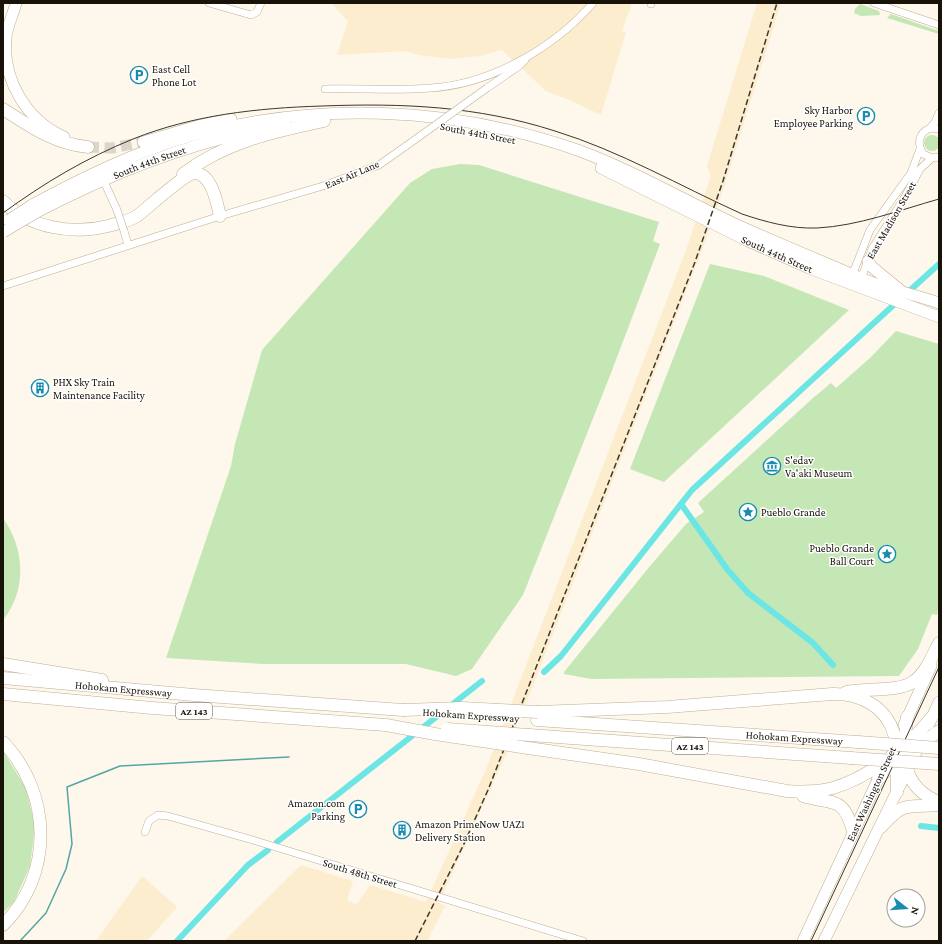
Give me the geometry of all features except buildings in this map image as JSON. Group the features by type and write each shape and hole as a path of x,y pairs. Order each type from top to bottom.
{"highway":[{"path":"3,109 52,139 73,146 88,147"},
{"path":"108,226 135,213 189,170 223,150 261,135 321,118"},
{"path":"3,201 29,219 55,228 87,230 127,222 191,174 202,175 210,185 220,216"},
{"path":"538,716 832,694 855,690 901,686 910,683 925,670 939,643"},
{"path":"3,664 82,677 176,688 226,698"},
{"name":"Hohokam Expressway","path":"3,678 226,698 403,710 538,716 939,748"},
{"name":"Hohokam Expressway","path":"3,694 152,708 939,764"},
{"path":"832,694 856,696 873,705 884,716 890,725 897,752 907,771 918,788 927,796 939,802"},
{"path":"897,792 897,752 907,717"},
{"path":"878,779 897,752 932,717"},
{"path":"386,725 435,734 650,766 787,791 838,804 846,812 853,831"},
{"path":"787,791 810,792 833,788 861,775 897,752 920,743 939,731"},
{"path":"3,742 20,763 31,783 38,808 41,830 38,860 33,880 19,905 3,925"},
{"path":"880,828 893,814 904,806 939,805"}],"main road":[{"path":"16,3 7,31 6,48 8,66 15,90 29,111 45,126 62,136 88,147"},
{"path":"143,142 198,126 234,119 321,118"},
{"name":"South 44th Street","path":"3,223 102,176 170,153 247,131 321,118 420,122 484,132 538,146 595,165 748,241 855,281 888,299 939,317"},
{"name":"South 44th Street","path":"3,232 35,209"},
{"path":"868,260 872,267 900,290"},
{"name":"South 44th Street","path":"855,281 900,290 939,303"},
{"path":"907,717 939,648"},
{"name":"East Washington Street","path":"824,941 880,828 939,702"},
{"name":"East Washington Street","path":"803,941 878,779"}],"street":[{"path":"209,3 251,15 256,12 261,3"},
{"name":"East Air Lane","path":"324,89 431,88 452,86 474,80 526,58 567,30 593,3"},
{"path":"874,3 939,25"},
{"name":"East Air Lane","path":"3,286 220,216 323,186 378,165 519,66 526,58"},
{"path":"930,128 935,122 939,113"},
{"path":"930,128 939,129"},
{"name":"East Madison Street","path":"855,281 870,230 911,173 920,149 919,137 925,130 930,128"},
{"path":"920,149 923,154 936,157"},
{"name":"East Madison Street","path":"855,281 920,169 936,157"},
{"path":"102,176 117,210 128,246"},
{"name":"South 48th Street","path":"145,832 149,821 158,815 186,821 583,941"}],"shaded area":[{"path":"331,3 632,3 622,31 626,32 601,115 572,101 546,91 502,50 480,56 450,59 418,55 407,51 337,55 348,21"},
{"path":"757,3 781,3 725,184 701,253 508,750 439,903 445,906 427,941 224,941 301,865 353,881 347,901 357,904 370,885 426,902 486,769 685,253 711,176 707,166"},
{"path":"142,876 177,907 147,941 96,941"}],"green space":[{"path":"860,4 879,11 880,15 861,16 854,13 855,9"},
{"path":"891,14 939,31 939,34 887,18"},
{"path":"929,135 935,135 940,140 938,149 935,151 929,151 924,146 924,140"},
{"path":"460,164 479,165 659,222 653,241 660,244 611,373 523,595 472,669 456,676 406,664 264,664 166,658 231,466 235,444 262,350 410,183 432,169"},
{"path":"710,264 764,276 849,310 664,482 630,469"},
{"name":"S'edav Va'aki Museum","path":"896,331 939,344 939,605 937,615 932,614 918,649 899,676 591,679 564,674 564,672 650,566 686,524 704,512 698,503 813,398 831,383 836,388 870,358"},
{"path":"3,518 16,543 20,569 16,596 11,608 3,620"},
{"path":"3,751 26,788 35,827 30,866 14,902 3,913"}],"waterway":[{"path":"906,294 939,264"},
{"path":"544,672 561,656 692,490 899,300"},
{"path":"681,504 727,569 748,593 813,643 833,665"},
{"path":"277,842 482,681"},
{"path":"20,941 46,913 66,869 72,844 67,787 120,766 289,757"},
{"path":"921,826 939,828"},
{"path":"177,941 248,865 268,850"}],"tunnel":[{"path":"88,147 112,148 143,142"}],"tram line":[{"path":"3,213 34,191 82,163 116,146 156,131 179,124 226,114 298,107 352,105 411,106 468,111 497,116 555,131 603,148 742,214 788,226 807,228 832,227 879,217 939,199"},
{"path":"811,941 939,667"}],"railway":[{"path":"415,941 463,846 488,790 695,262 723,181 777,3"}],"place":[{"name":"East Cell Phone Lot","path":"139,75"},
{"name":"Sky Harbor Employee Parking","path":"866,116"},
{"name":"PHX Sky Train Maintenance Facility","path":"40,388"},
{"name":"S'edav Va'aki Museum","path":"772,466"},
{"name":"Pueblo Grande","path":"748,512"},
{"name":"Pueblo Grande Ball Court","path":"887,554"},
{"name":"Amazon.com Parking","path":"358,809"},
{"name":"Amazon PrimeNow UAZ1 Delivery Station","path":"402,830"}]}
